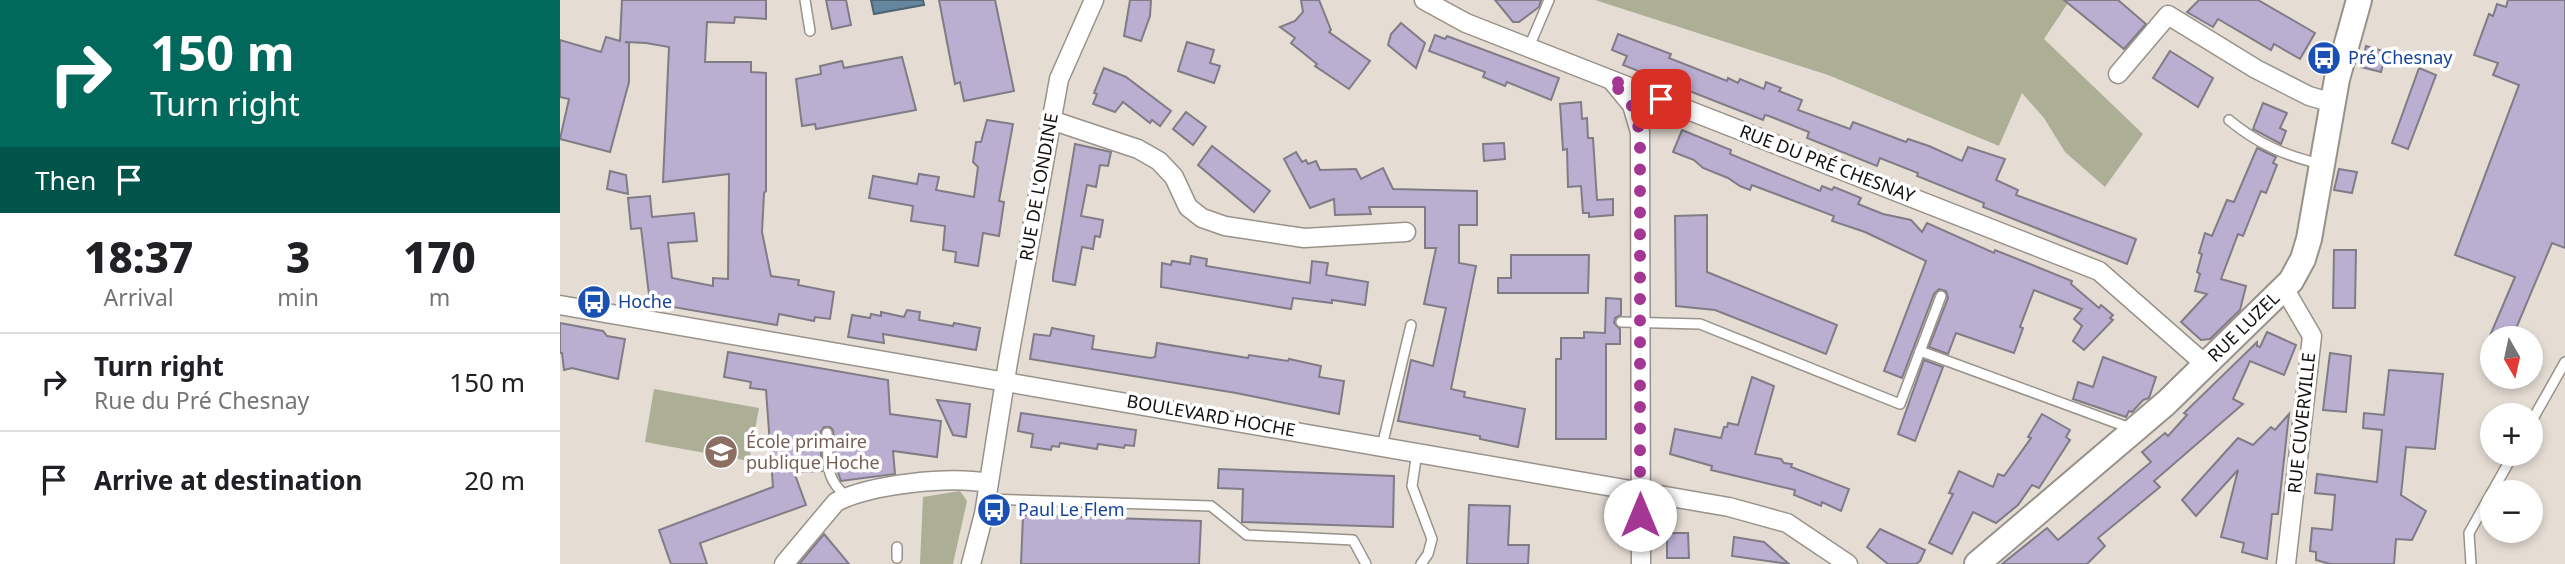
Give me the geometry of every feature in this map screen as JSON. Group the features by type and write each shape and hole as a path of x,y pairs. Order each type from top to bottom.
{"street":[{"name":"RUE DE L'ONDINE","path":"971,564 987,491 1059,79 1094,0"},
{"name":"RUE DU PRÉ CHESNAY","path":"1424,0 1466,23 2099,271 2206,365"},
{"name":"RUE LUZEL","path":"1977,564 2135,430 2284,288 2303,259 2309,239 2333,103 2359,0"},
{"path":"2118,74 2168,15 2256,69 2309,96 2333,103"},
{"path":"1610,79 1632,106 1640,132 1641,564"},
{"path":"1051,120 1138,149 1159,161 1174,177 1188,207 1202,219 1225,226 1304,238 1406,232"},
{"name":"RUE CUVERVILLE","path":"2284,288 2312,337 2286,564"},
{"name":"BOULEVARD HOCHE","path":"560,304 1728,507 1787,523 1848,564"},
{"path":"784,564 836,502 847,497 899,485 969,481 987,491"}],"lane":[{"path":"805,0 810,31"},
{"path":"1530,47 1549,0"},
{"path":"2229,120 2253,140 2299,159 2322,165"},
{"path":"1621,322 1700,324 1900,404 1941,296"},
{"path":"1382,446 1412,325"},
{"path":"1920,351 2135,430"},
{"path":"2542,403 2565,362"},
{"path":"827,433 830,476 834,486 847,497"},
{"path":"1417,452 1412,486 1432,538 1428,554 1421,564"},
{"path":"987,491 1211,506 1247,535 1353,540 1366,564"},
{"path":"2471,564 2469,533 2480,513"},
{"path":"897,547 897,558"}],"green space":[{"path":"1595,0 2070,0 2044,39 2143,134 2105,187 2065,152 2044,118 2022,93 1999,146 1828,75"},
{"path":"654,389 759,408 749,461 645,442"},
{"path":"960,491 967,501 953,564 920,564 923,497"}],"water":[{"path":"871,0 923,0 924,5 874,14"}],"building":[{"path":"622,0 766,0 766,19 735,17 734,23 707,22 705,62 751,62 751,72 766,73 766,191 762,232 771,276 799,280 798,285 834,292 830,319 815,317 814,321 779,314 777,325 650,303 641,228 631,229 628,198 650,196 652,217 694,213 697,241 668,243 672,278 713,286 713,278 728,279 729,174 663,182 669,47 625,42 629,43 629,82 610,152 560,139 569,99 560,97 560,40 601,52 606,37 620,41"},
{"path":"826,0 846,0 851,25 832,29"},
{"path":"939,0 995,0 1014,91 964,101 960,82 955,84"},
{"path":"1130,0 1151,0 1150,16 1141,41 1124,36"},
{"path":"1301,0 1319,0 1331,30 1329,32 1370,61 1349,89 1315,66 1317,64 1291,43 1295,38 1280,27 1295,21 1303,12"},
{"path":"1495,0 1541,0 1539,7 1519,22 1513,22"},
{"path":"2064,0 2118,0 2146,24 2124,49"},
{"path":"2199,0 2258,0 2315,33 2300,59 2274,44 2271,50 2218,19 2213,27 2187,12"},
{"path":"2508,0 2565,0 2565,248 2552,243 2517,326 2494,326 2515,277 2455,255 2519,85 2493,75 2498,63 2474,55 2489,14 2493,16 2497,4 2506,7"},
{"path":"1401,23 1425,43 1416,68 1388,45 1391,34"},
{"path":"1618,34 1671,54 1669,58 1727,81 1728,78 1738,83 1740,79 1764,89 1766,82 1781,88 1779,91 1802,100 1798,110 1850,129 1853,122 1906,142 1908,139 1929,146 1962,161 1968,147 2005,159 1996,180 2018,190 2016,195 2136,239 2127,264 1983,207 1984,203 1917,176 1918,173 1880,158 1877,166 1807,138 1809,132 1769,116 1765,115 1763,120 1623,65 1627,56 1612,50"},
{"path":"1435,35 1445,39 1447,36 1559,78 1551,100 1507,82 1505,86 1483,77 1485,72 1429,51"},
{"path":"1187,42 1214,50 1210,63 1220,66 1214,83 1178,71"},
{"path":"2366,46 2386,52 2381,72 2361,67"},
{"path":"2170,51 2213,78 2198,107 2153,78"},
{"path":"902,57 916,110 816,129 815,124 802,126 796,79 821,74 820,66 842,61 844,68"},
{"path":"1104,68 1126,77 1171,111 1160,126 1152,120 1150,123 1123,102 1115,112 1093,104 1097,94 1094,93"},
{"path":"2419,68 2436,75 2408,149 2392,143"},
{"path":"1581,102 1582,119 1587,118 1588,138 1593,138 1597,200 1613,199 1613,215 1589,217 1589,213 1583,213 1581,186 1568,187 1567,149 1563,150 1560,104"},
{"path":"2263,103 2287,113 2280,128 2286,131 2281,144 2253,129"},
{"path":"1186,112 1206,127 1193,145 1173,129"},
{"path":"987,120 1013,124 999,201 1004,202 999,236 983,233 978,266 955,262 956,252 943,250 945,226 911,221 913,206 869,198 873,176 917,184 919,174 939,177 936,190 974,197 978,167 973,162 976,142 981,142"},
{"path":"1682,130 1731,150 1730,154 1820,191 1822,186 1832,190 1834,187 1861,198 1858,204 1883,214 1911,220 1922,232 1927,223 1994,253 1995,250 2072,281 2071,284 2099,308 2101,305 2113,315 2110,318 2113,320 2084,350 2073,341 2082,326 2074,319 2082,309 2034,290 2020,327 2023,328 2014,353 1956,333 1948,354 1929,347 1948,298 1946,291 1939,289 1934,294 1902,378 1884,371 1926,261 1865,232 1832,221 1834,216 1752,185 1750,190 1703,168 1694,160 1673,152"},
{"path":"1504,143 1505,159 1484,161 1483,144"},
{"path":"1075,144 1111,152 1108,166 1100,165 1096,187 1087,185 1081,216 1103,220 1100,237 1095,236 1093,249 1082,247 1075,285 1053,281 1053,276"},
{"path":"1212,146 1270,191 1254,212 1198,165"},
{"path":"2257,148 2276,157 2273,163 2277,165 2266,193 2261,191 2243,236 2238,234 2221,279 2246,286 2240,310 2210,339 2201,340 2181,322 2207,294 2195,291 2200,274 2197,272 2202,254 2199,253 2205,233 2212,236 2227,200 2234,202"},
{"path":"1296,152 1302,162 1306,160 1308,164 1316,161 1320,170 1356,169 1361,179 1383,168 1393,189 1477,191 1477,225 1459,225 1459,263 1476,266 1451,389 1465,392 1464,397 1525,409 1518,447 1480,439 1480,436 1398,421 1411,360 1433,366 1446,308 1424,304 1436,248 1425,248 1425,207 1369,207 1371,214 1335,215 1334,199 1310,208 1284,159"},
{"path":"2339,169 2357,172 2352,193 2334,190"},
{"path":"610,171 626,175 628,194 607,189"},
{"path":"1707,215 1707,272 1837,325 1826,354 1715,310 1676,306 1675,216"},
{"path":"2334,250 2356,250 2355,308 2333,308"},
{"path":"1511,255 1589,255 1588,293 1498,293 1498,278 1511,278"},
{"path":"1191,256 1207,259 1206,266 1310,283 1312,261 1328,263 1326,275 1368,282 1365,305 1293,298 1291,309 1161,287 1162,263 1171,265 1172,261 1190,264"},
{"path":"1606,298 1621,299 1621,315 1615,318 1614,323 1620,329 1620,344 1606,344 1606,439 1556,439 1556,359 1561,359 1561,338 1584,338 1584,332 1605,333"},
{"path":"907,310 920,312 919,320 980,328 976,350 883,334 884,343 848,337 852,315 870,318 871,314 881,316 881,312 904,317"},
{"path":"560,323 603,331 607,336 625,339 618,379 572,368 564,370 560,353"},
{"path":"1052,328 1094,336 1092,349 1151,358 1155,357 1157,343 1248,358 1249,355 1289,359 1321,366 1319,377 1344,381 1339,414 1236,393 1030,359 1034,334 1050,336"},
{"path":"2267,332 2296,345 2284,375 2250,361 2233,399 2243,404 2154,481 2160,487 2098,538 2105,546 2087,564 2002,564 2047,528 2058,540 2151,462 2142,452 2165,433 2168,436 2187,415 2184,413 2257,342 2260,347"},
{"path":"728,352 888,380 890,414 941,421 937,457 893,451 895,474 841,481 836,467 833,430 824,427 820,433 822,471 794,472 806,505 700,543 707,564 671,564 659,530 773,487 766,390 750,388 751,382 724,377"},
{"path":"2330,353 2351,356 2346,412 2323,410"},
{"path":"2103,357 2156,377 2149,398 2143,400 2132,412 2129,411 2126,417 2073,399 2078,382 2093,387"},
{"path":"1924,360 1943,367 1915,441 1898,434"},
{"path":"2389,370 2443,374 2435,449 2406,447 2401,495 2426,511 2412,540 2396,539 2394,564 2330,564 2316,560 2316,552 2310,551 2312,528 2332,530 2335,495 2315,493 2317,474 2377,482 2382,430 2363,428 2364,413 2384,415"},
{"path":"1752,377 1774,386 1755,454 1781,459 1784,463 1792,464 1791,467 1849,489 1841,511 1822,502 1821,506 1794,495 1795,490 1711,470 1712,466 1670,454 1675,429 1721,438 1728,423 1738,425"},
{"path":"937,400 970,404 966,437 953,435"},
{"path":"1021,413 1136,430 1134,446 1125,445 1124,448 1098,444 1097,449 1060,443 1059,447 1052,446 1051,450 1031,447 1033,434 1018,431"},
{"path":"2042,414 2070,430 2066,437 2070,440 2039,488 2032,485 2018,505 1996,523 1973,512 1952,554 1929,543 1953,494 1949,493 1959,471 1993,487 1998,474 2004,476 2031,438 2028,437"},
{"path":"2289,414 2278,514 2272,514 2267,559 2242,552 2244,543 2221,537 2238,470 2196,516 2182,500 2238,438 2253,445 2271,427 2275,430"},
{"path":"1219,469 1394,476 1393,527 1242,522 1243,489 1218,488"},
{"path":"1469,505 1510,506 1508,545 1529,545 1528,564 1467,564"},
{"path":"1023,515 1201,521 1199,564 1021,564"},
{"path":"1880,529 1925,550 1920,561 1916,564 1888,564 1867,547"},
{"path":"1667,533 1688,533 1689,558 1667,558"},
{"path":"824,534 849,564 799,564"},
{"path":"1734,537 1764,542 1789,564 1732,556"}],"place":[{"name":"Pré Chesnay","path":"2324,58"},
{"name":"Hoche","path":"594,302"},
{"name":"École primaire publique Hoche","path":"721,452"},
{"name":"Paul Le Flem","path":"994,510"}],"route":[{"path":"1640,515 1640,132 1632,106 1610,79 1661,99"}]}
